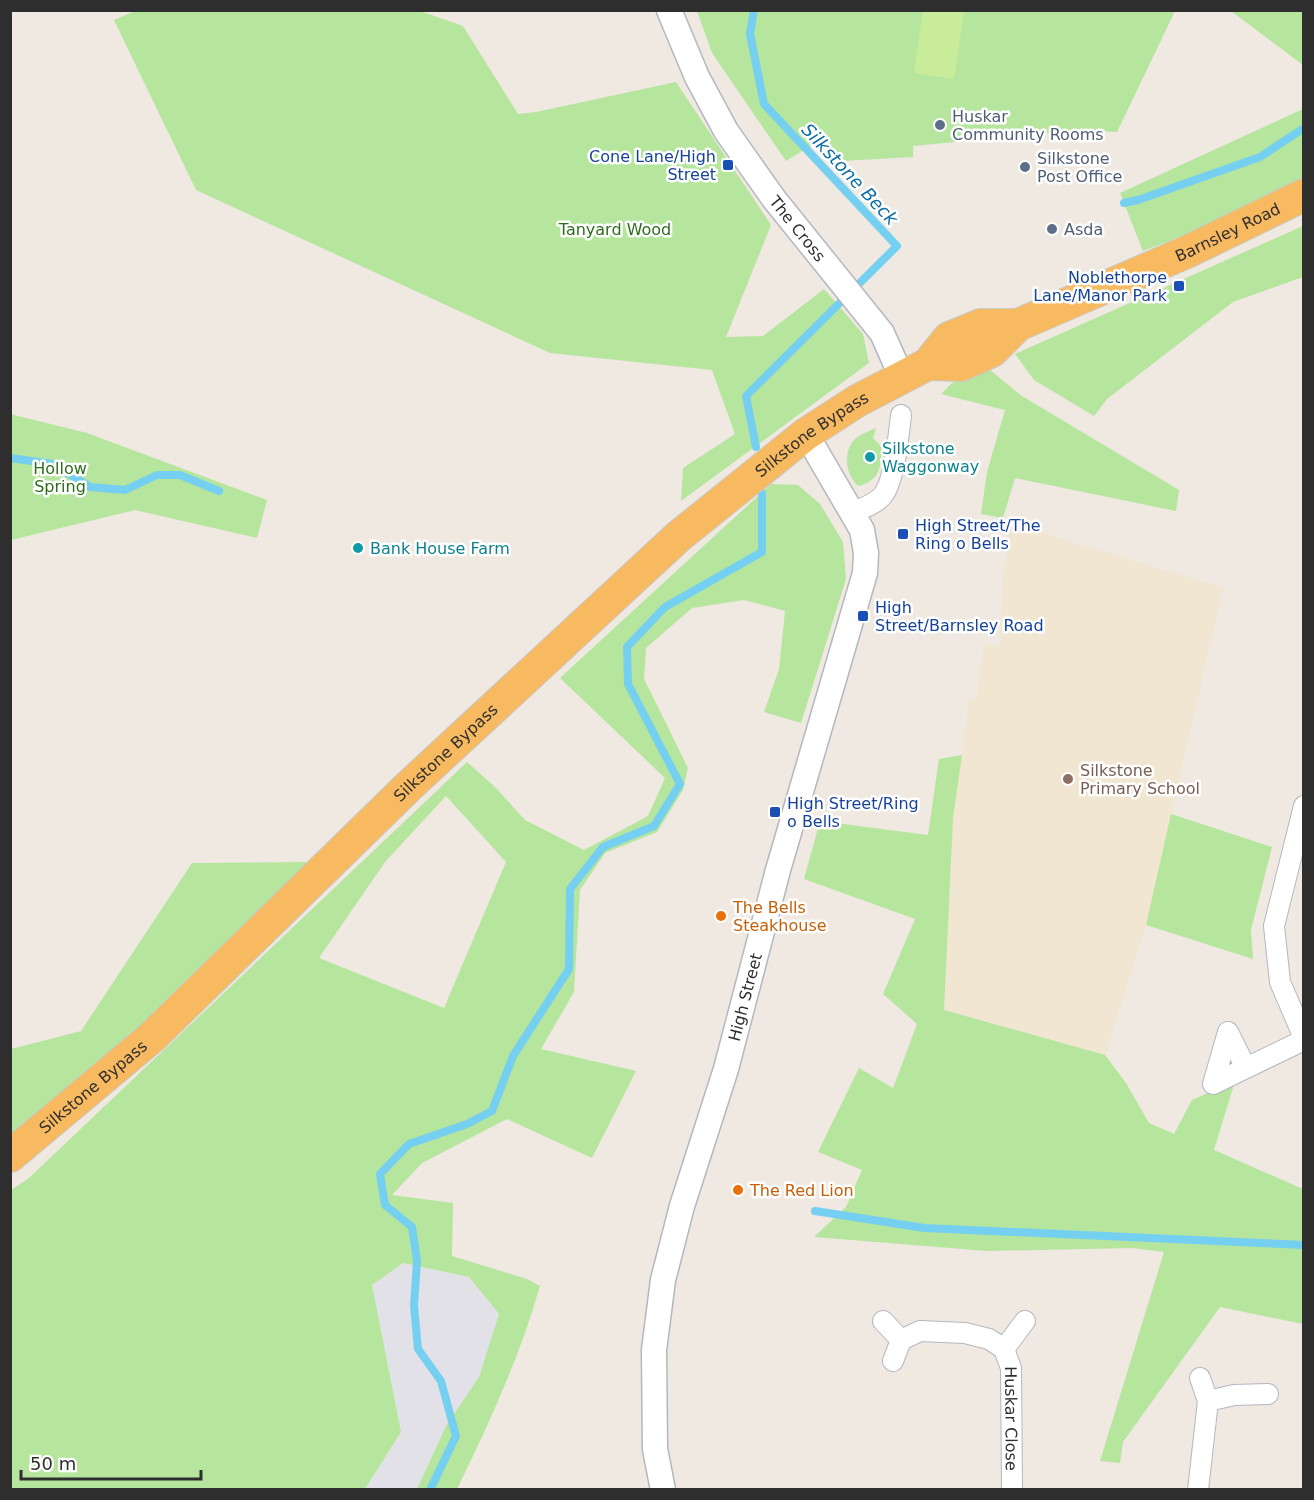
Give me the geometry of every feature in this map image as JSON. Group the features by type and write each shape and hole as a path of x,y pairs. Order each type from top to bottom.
{"highway":[{"name":"Barnsley Road","path":"915,371 961,365 992,351 1018,325 1190,251 1304,195"},
{"name":"Silkstone Bypass","path":"10,1156 152,1037 409,786 679,536 806,434 857,401 915,371"}],"street":[{"name":"The Cross","path":"669,10 698,77 726,131 774,199 837,279 915,371"},
{"path":"854,512 873,503 882,496 887,488 892,436 901,415"},
{"name":"High Street","path":"663,1490 655,1449 654,1361 663,1280 682,1206 726,1069 778,870 865,573 866,553 862,530 854,512 827,472 806,434"},
{"path":"1246,1068 1304,1039 1280,982 1274,926 1304,806"},
{"path":"883,1321 901,1340 893,1361"},
{"name":"Huskar Close","path":"1004,1349 1025,1321"},
{"name":"Huskar Close","path":"901,1340 920,1331 964,1333 989,1339 1004,1349 1011,1368 1012,1490"},
{"path":"1198,1490 1208,1401 1200,1378"},
{"path":"1208,1401 1234,1395 1268,1394"}],"shaded area":[{"name":"Silkstone Primary School","path":"1011,523 1223,588 1146,925 1105,1055 943,1010 953,818 969,701 976,700 984,645 1000,645 1002,588"},
{"path":"403,1263 469,1277 499,1314 479,1377 446,1426 417,1489 365,1490 401,1432 372,1285"}],"green space":[{"name":"Tanyard Wood","path":"137,10 420,11 463,26 518,114 676,82 771,225 726,337 763,336 824,289 863,334 869,363 681,501 683,468 735,434 712,370 550,353 196,190 114,20"},
{"path":"697,11 1175,11 1117,132 1081,130 913,146 913,157 842,161 820,140 786,161 712,53"},
{"path":"923,11 964,11 954,79 914,73"},
{"path":"1231,11 1303,11 1303,65"},
{"path":"1303,109 1303,180 1188,234 1143,251 1120,193"},
{"path":"1303,226 1303,277 1233,302 1107,399 1094,416 1034,380 1015,354"},
{"path":"985,366 1022,396 1179,490 1176,511 1015,478 1003,518 981,514 987,472 1005,410 941,394 952,383"},
{"name":"Hollow Spring","path":"10,414 87,433 267,500 257,538 135,510 11,540"},
{"path":"876,428 873,438 882,447 880,467 871,481 858,486 848,470 848,450 855,439"},
{"path":"771,484 798,485 820,504 843,542 846,579 801,723 764,712 779,669 785,611 744,600 692,608 646,648 644,679 688,768 683,790 657,832 605,853 580,890 574,992 541,1049 636,1071 592,1158 507,1119 422,1163 392,1195 453,1203 452,1256 527,1279 540,1286 503,1389 457,1489 417,1489 446,1426 479,1377 499,1314 469,1277 403,1263 372,1285 401,1432 365,1489 11,1489 11,1190 29,1178 467,762 495,787 525,820 584,850 648,816 665,778 560,678","holes":["446,796 506,862 444,1008 319,958 385,862"]},
{"path":"962,755 953,818 944,1010 1105,1055 1126,1083 1149,1123 1174,1134 1192,1100 1235,1081 1214,1150 1303,1189 1303,1324 1220,1307 1123,1442 1120,1463 1100,1461 1164,1252 1132,1248 987,1251 814,1237 846,1207 862,1170 818,1152 859,1068 893,1088 917,1024 883,994 915,919 804,879 820,821 928,835 939,759"},
{"path":"1171,814 1272,847 1251,930 1253,959 1146,925"},
{"path":"308,862 306,874 140,1031 11,1141 11,1049 81,1031 192,863"}],"waterway":[{"name":"Silkstone Beck","path":"754,10 750,34 764,104 897,246 746,396 756,447"},
{"path":"1124,203 1260,157 1304,128"},
{"path":"10,458 53,464 90,487 125,490 157,475 180,475 219,491"},
{"name":"Silkstone Beck","path":"430,1490 456,1436 441,1381 418,1349 414,1306 417,1261 412,1227 385,1205 380,1174 409,1144 467,1124 492,1111 513,1056 569,969 570,889 603,847 654,826 680,784 628,684 627,647 665,607 762,552 762,493"},
{"path":"815,1211 924,1228 1304,1245"}],"place":[{"name":"Huskar Community Rooms","path":"940,125"},
{"name":"Cone Lane/High Street","path":"728,165"},
{"name":"Silkstone Post Office","path":"1025,167"},
{"name":"Asda","path":"1052,229"},
{"name":"Noblethorpe Lane/Manor Park","path":"1179,286"},
{"name":"Silkstone Waggonway","path":"870,457"},
{"name":"High Street/The Ring o Bells","path":"903,534"},
{"name":"Bank House Farm","path":"358,548"},
{"name":"High Street/Barnsley Road","path":"863,616"},
{"name":"Silkstone Primary School","path":"1068,779"},
{"name":"High Street/Ring o Bells","path":"775,812"},
{"name":"The Bells Steakhouse","path":"721,916"},
{"name":"The Red Lion","path":"738,1190"}]}
